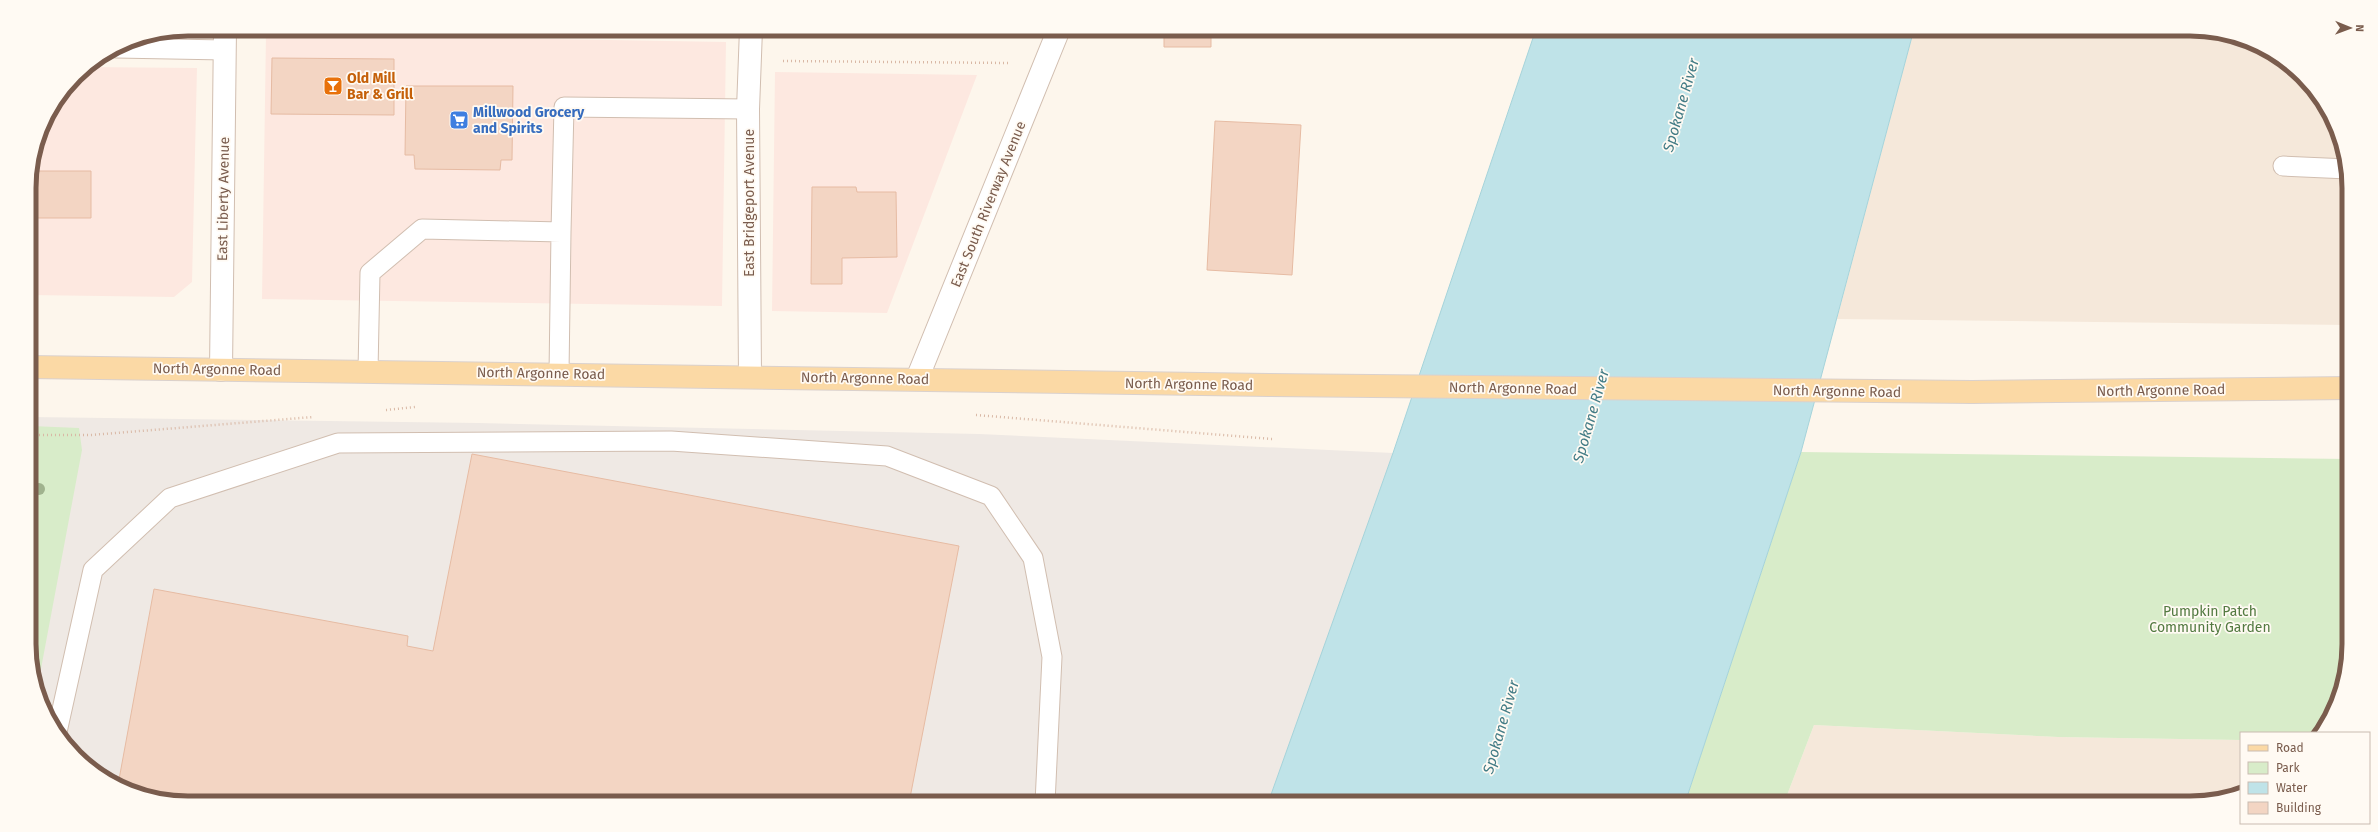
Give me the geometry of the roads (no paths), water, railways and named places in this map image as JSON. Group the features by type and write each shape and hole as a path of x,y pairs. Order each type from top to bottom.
{"main road":[{"name":"North Argonne Road","path":"36,367 750,376 1269,385 1972,392 2342,388"}],"street":[{"name":"East Bridgeport Avenue","path":"750,376 748,110 751,36"},
{"name":"East South Riverway Avenue","path":"917,379 1057,36"},
{"name":"East Liberty Avenue","path":"221,370 225,39"}],"lane":[{"path":"133,47 225,39"},
{"path":"559,374 564,107 748,110"},
{"path":"2283,166 2341,169"},
{"path":"368,371 370,273 422,229 561,232"},
{"path":"59,724 93,570 170,498 338,443 663,441 887,456 991,496 1033,558 1052,657 1045,796"}],"water":[{"name":"Spokane River","path":"1534,36 1912,36 1801,452 1687,796 1270,796 1393,453"}],"place":[{"name":"Old Mill Bar & Grill","path":"333,86"},
{"name":"Millwood Grocery and Spirits","path":"459,120"}],"park label":[{"name":"Pumpkin Patch Community Garden","path":"2210,620"}]}
